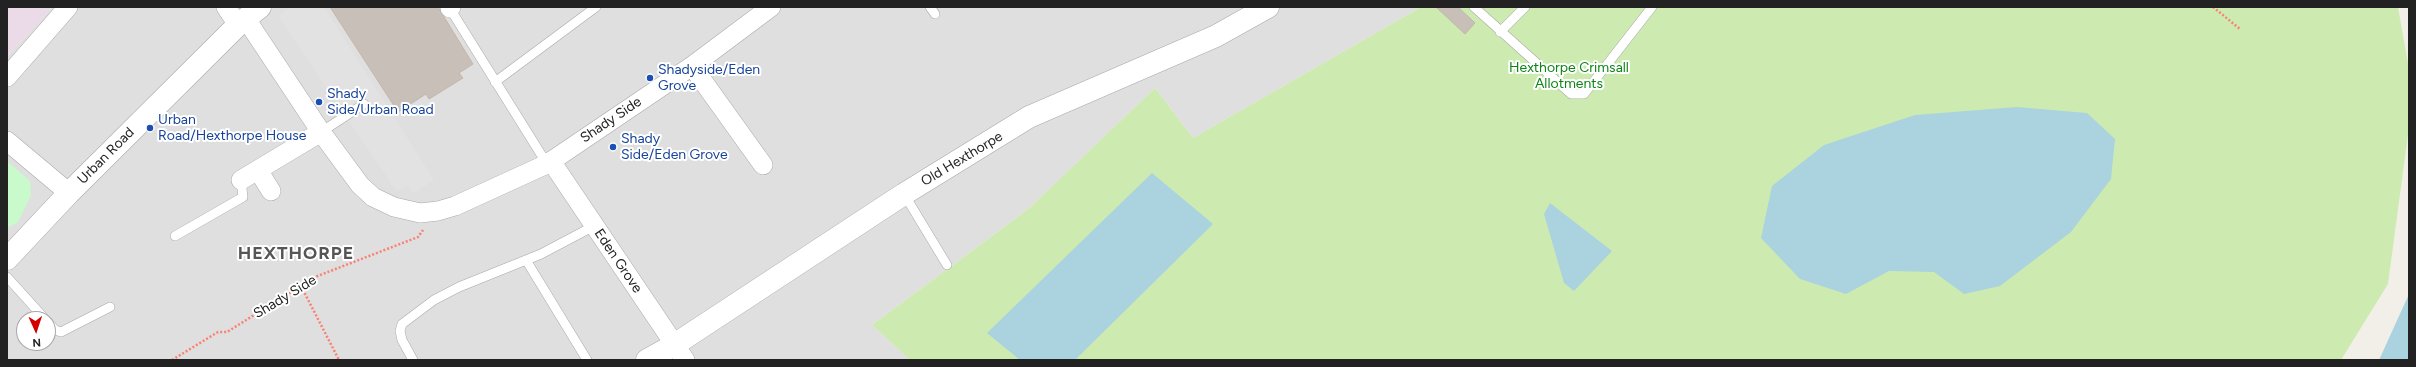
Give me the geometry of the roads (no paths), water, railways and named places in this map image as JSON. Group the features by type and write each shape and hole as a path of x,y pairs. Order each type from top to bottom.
{"street":[{"path":"7,76 68,7"},
{"name":"Shady Side","path":"226,7 248,17 321,132 360,185 373,197 394,207 420,213 438,211 455,206 549,163 692,66 764,9"},
{"name":"Old Hexthorpe","path":"646,360 679,352 904,194 1029,118 1202,42 1260,9"},
{"name":"Urban Road","path":"7,259 69,192 248,17"},
{"path":"692,66 763,165"},
{"path":"241,180 321,132"},
{"path":"7,141 69,192"},
{"name":"Eden Grove","path":"549,163 594,226 679,352"},
{"path":"258,170 271,191"}],"lane":[{"path":"450,7 495,82 549,163"},
{"path":"495,82 596,7"},
{"path":"1474,7 1500,32 1571,94 1584,94 1652,7"},
{"path":"1500,32 1525,7"},
{"path":"321,132 364,104"},
{"path":"175,236 243,197 241,180"},
{"path":"904,194 948,265"},
{"path":"413,360 402,340 400,331 402,324 440,296 526,260 594,226"},
{"path":"526,260 587,360"},
{"path":"7,277 38,311"},
{"path":"56,330 61,332 110,307"}],"water":[{"path":"2017,107 2087,113 2115,139 2111,179 2071,232 2000,286 1964,294 1934,272 1889,271 1846,294 1800,279 1761,238 1772,186 1824,145 1915,115"},
{"path":"1152,173 1213,224 1075,360 1020,360 987,333"},
{"path":"1550,203 1612,251 1574,291 1564,283 1544,214"},
{"path":"2409,294 2409,360 2379,360"}],"place":[{"name":"Shadyside/Eden Grove","path":"650,78"},
{"name":"Shady Side/Urban Road","path":"319,102"},
{"name":"Urban Road/Hexthorpe House","path":"150,128"},
{"name":"Shady Side/Eden Grove","path":"613,147"}],"district":[{"name":"HEXTHORPE","path":"296,254"}],"park label":[{"name":"Hexthorpe Crimsall Allotments","path":"1569,76"}]}
